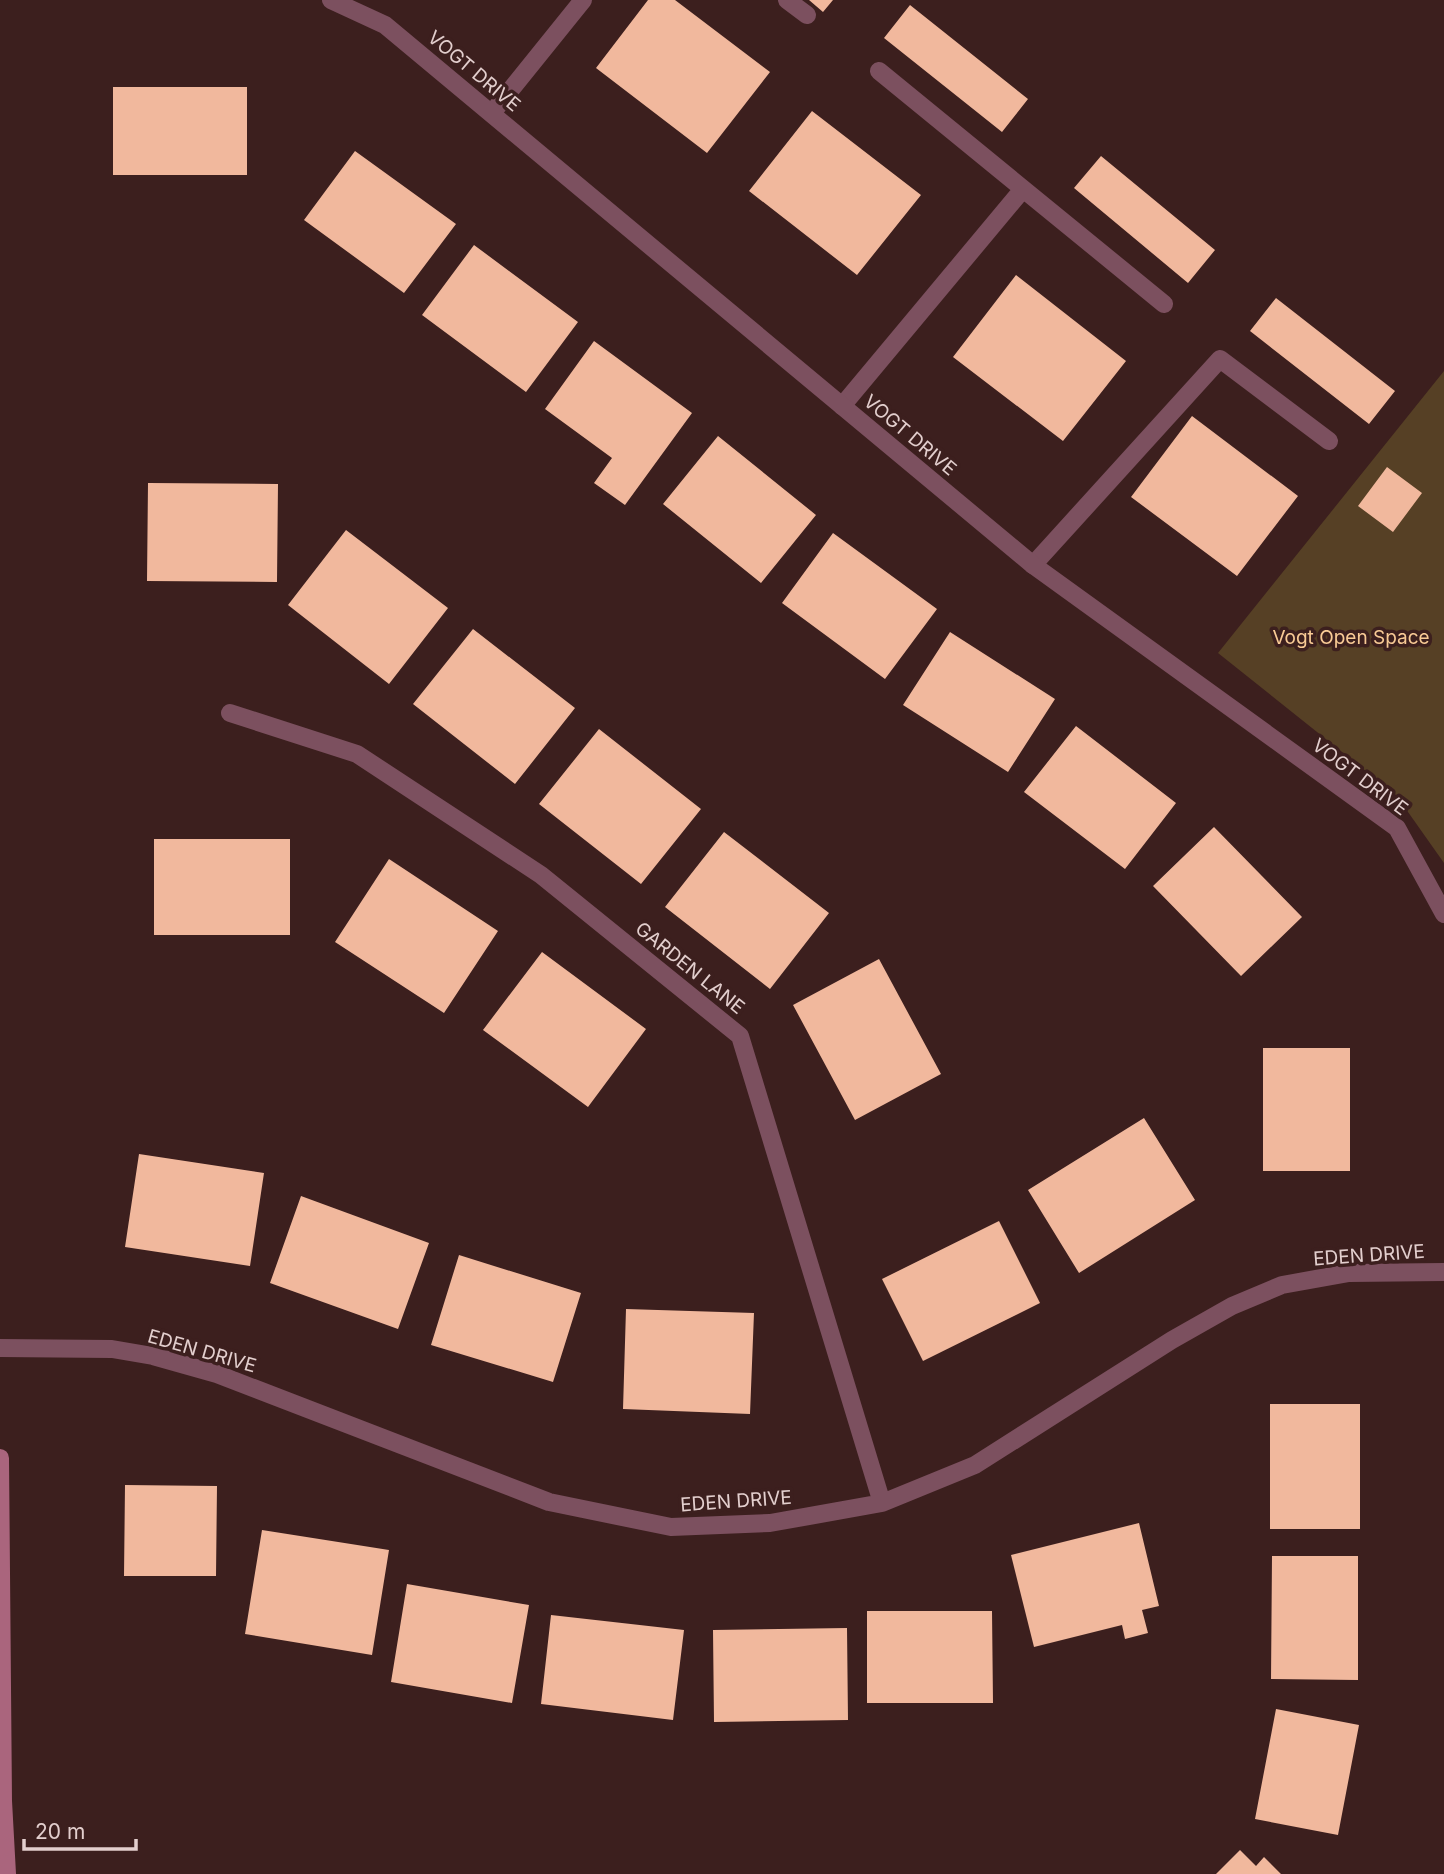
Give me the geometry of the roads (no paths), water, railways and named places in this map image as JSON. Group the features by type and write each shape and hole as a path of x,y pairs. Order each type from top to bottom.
{"street":[{"name":"VOGT DRIVE","path":"331,0 386,25 1033,565 1397,828 1444,914"},
{"path":"492,113 583,0"},
{"path":"787,0 807,15"},
{"path":"879,71 1164,304"},
{"path":"842,406 1023,189"},
{"path":"1033,565 1220,359 1329,441"},
{"name":"GARDEN LANE","path":"230,713 357,754 541,875 740,1036 882,1503"},
{"name":"EDEN DRIVE","path":"0,1348 112,1349 153,1356 217,1374 549,1502 671,1527 770,1524 882,1503 975,1465 1172,1340 1233,1306 1282,1285 1349,1273 1444,1272"},
{"path":"0,1458 3,1801 7,1874"}],"park label":[{"name":"Vogt Open Space","path":"1351,637"}]}
